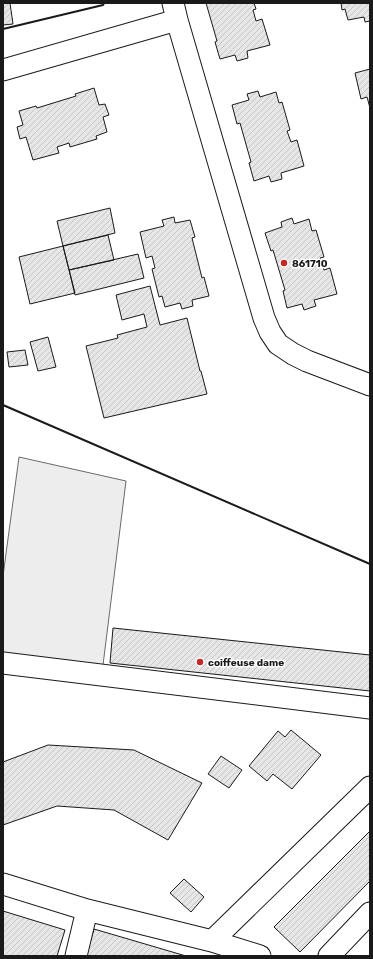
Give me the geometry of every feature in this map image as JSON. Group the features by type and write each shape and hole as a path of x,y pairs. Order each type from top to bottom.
{"street":[{"path":"3,70 175,11 262,310 270,332 278,344 293,354 370,386"},
{"path":"3,663 370,708"},
{"path":"212,941 370,787"},
{"path":"3,884 87,910 212,941 260,956"},
{"path":"76,956 87,910"},
{"path":"329,956 370,913"}],"shaded area":[{"path":"19,457 126,481 103,665 3,654 3,576"}],"building":[{"path":"3,3 10,3 13,24 3,25"},
{"path":"206,3 254,3 256,9 253,10 256,21 262,19 270,45 247,51 248,58 237,61 235,55 220,59 215,42 217,41"},
{"path":"341,3 370,3 370,21 365,22 364,17 348,20 345,9 342,10"},
{"path":"370,69 370,108 367,97 361,99 355,73"},
{"path":"94,88 99,105 105,104 109,115 103,117 107,132 96,136 97,139 70,147 69,143 57,147 59,153 33,160 26,137 20,139 17,127 23,125 19,111 36,106 37,108 76,96 75,94"},
{"path":"258,91 260,97 276,92 279,103 282,102 290,130 287,131 291,142 297,140 304,166 281,173 282,179 271,182 269,176 254,181 249,163 251,162 240,123 237,124 232,105 249,100 247,94"},
{"path":"110,208 115,233 63,246 57,221"},
{"path":"174,217 175,223 190,220 195,237 192,238 202,278 204,277 209,296 192,300 193,306 182,309 180,303 165,307 162,296 159,297 152,269 155,268 152,256 146,258 140,232 164,226 162,220"},
{"path":"292,218 294,224 309,219 312,231 316,230 324,257 320,258 324,270 330,268 337,294 314,300 316,306 304,310 302,304 287,308 283,291 285,290 273,250 271,251 265,233 282,227 281,222"},
{"path":"108,235 114,260 69,270 63,246"},
{"path":"63,246 75,293 30,304 19,257"},
{"path":"138,254 144,278 75,295 69,270"},
{"path":"150,286 160,325 187,318 207,394 104,418 86,346 118,338 117,335 147,327 144,314 122,320 116,295"},
{"path":"48,337 56,367 38,371 30,342"},
{"path":"25,350 28,365 9,367 7,352"},
{"path":"113,628 370,655 370,691 110,663"},
{"path":"291,730 321,755 292,789 273,774 267,781 249,766 278,731 285,737"},
{"path":"48,745 134,750 202,783 168,840 114,810 57,806 3,825 3,762"},
{"path":"221,756 242,770 229,788 208,774"},
{"path":"370,831 370,881 300,952 274,927"},
{"path":"184,879 204,897 191,912 170,893"},
{"path":"3,911 65,930 57,956 3,956"},
{"path":"94,929 186,956 86,956"}],"wall":[{"path":"3,29 103,5 104,3"},
{"path":"3,405 370,564"}],"place":[{"name":"861710","path":"284,263"},
{"name":"coiffeuse dame","path":"200,662"}]}
